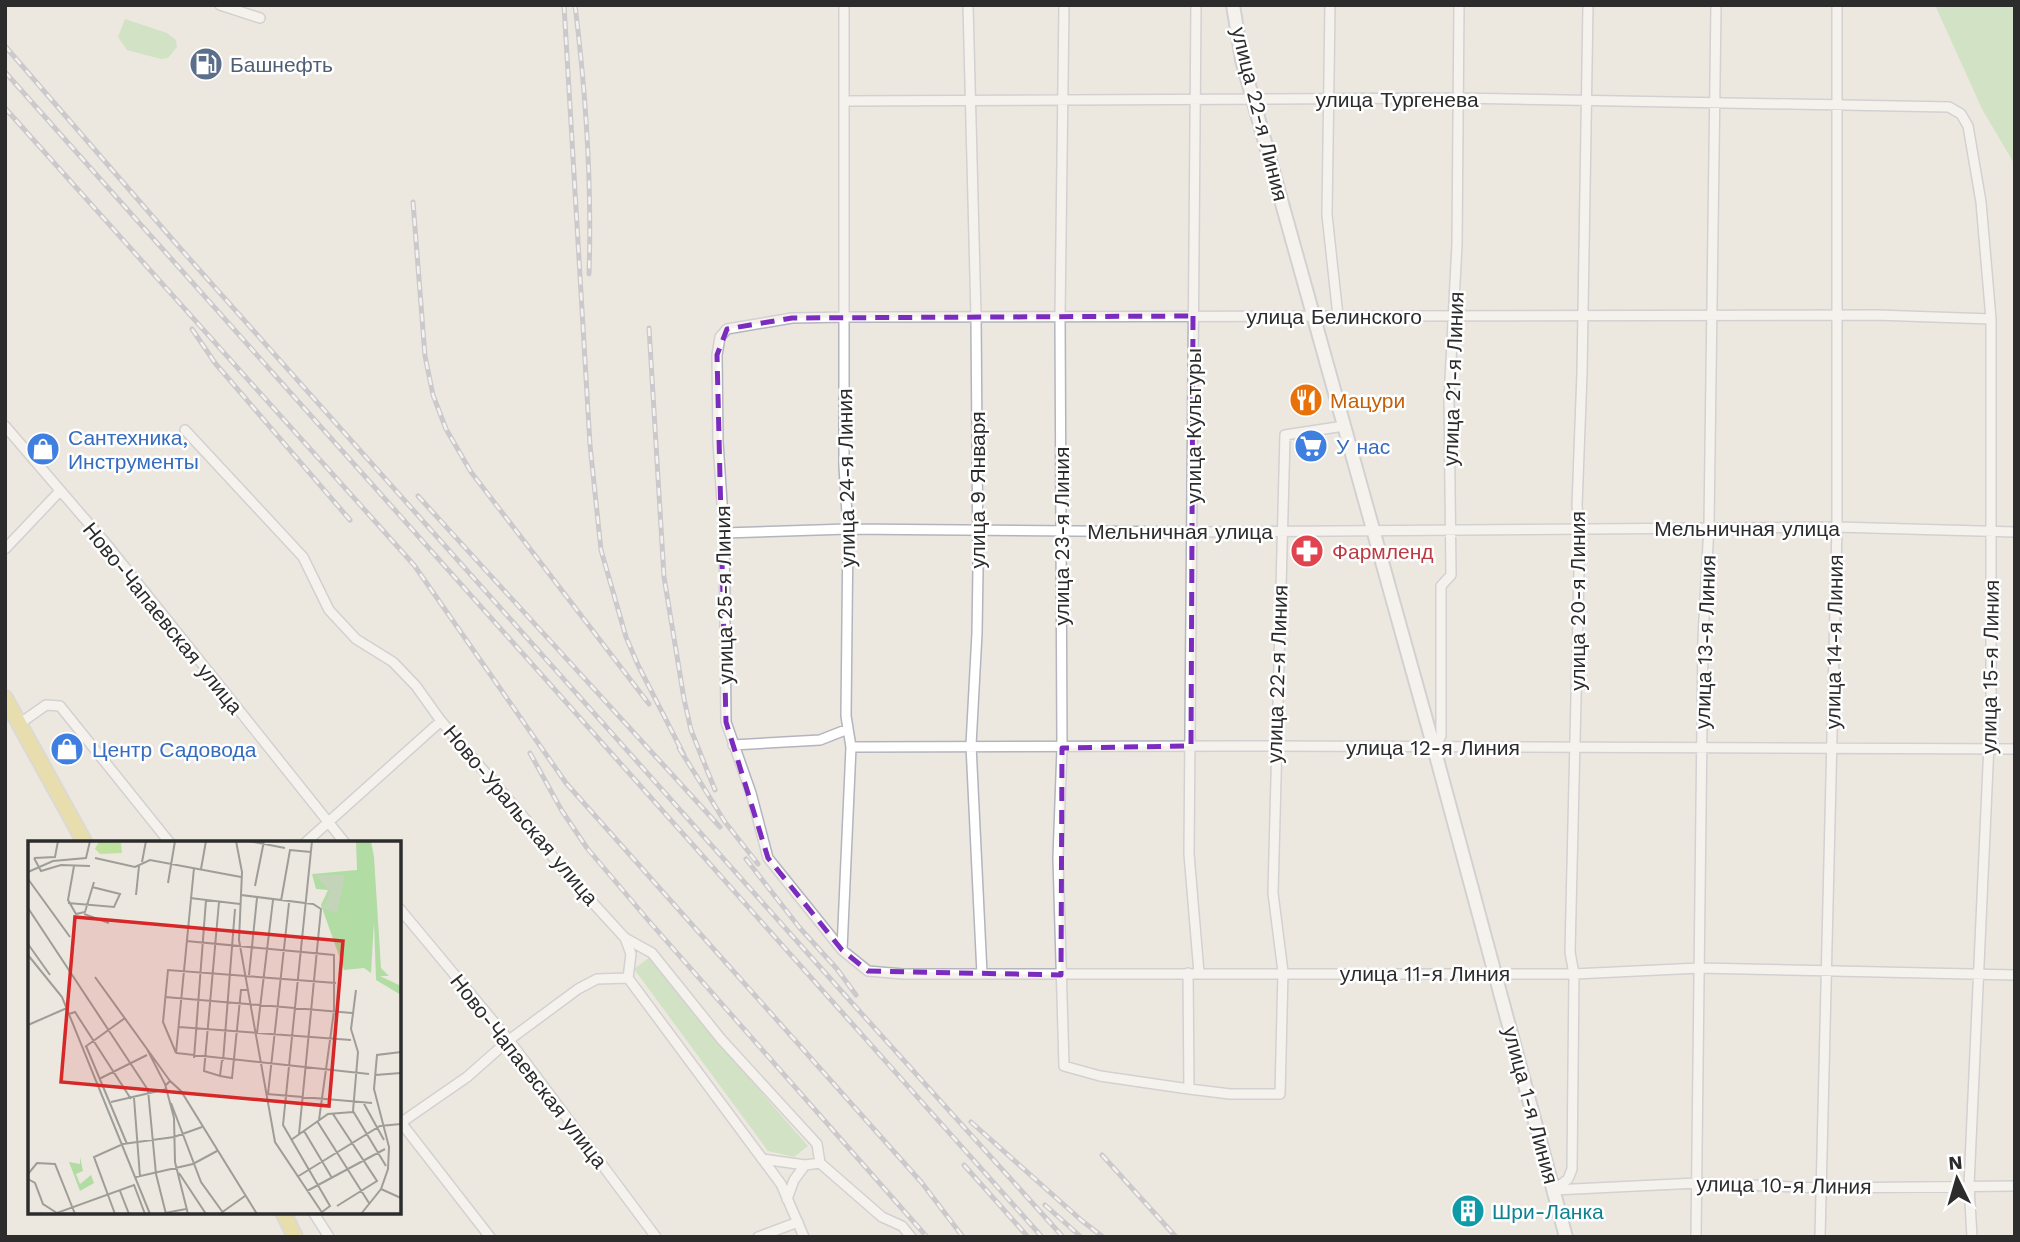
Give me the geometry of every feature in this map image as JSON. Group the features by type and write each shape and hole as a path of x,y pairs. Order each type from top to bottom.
{"main road":[{"name":"улица 22-я Линия","path":"1233,5 1242,60 1373,529"},
{"name":"улица 21-я Линия","path":"1373,529 1495,973"},
{"path":"5,698 84,841"},
{"name":"улица 1-я Линия","path":"1495,973 1566,1237"},
{"path":"284,1214 295,1237"}],"street":[{"path":"220,5 260,18"},
{"name":"улица 24-я Линия","path":"842,950 851,747 846,716 848,529 844,467 844,5"},
{"name":"улица 9 Января","path":"968,5 976,316 977,531 977,633 971,746 982,974"},
{"name":"улица 23-я Линия","path":"1064,5 1060,315 1062,748 1058,858 1064,1066 1100,1076 1189,1089"},
{"name":"улица Культуры","path":"1196,5 1189,855 1199,973"},
{"path":"1330,5 1327,215 1338,316"},
{"name":"улица 21-я Линия","path":"1434,748 1441,736 1441,586 1451,575 1449,399 1457,244 1460,5"},
{"name":"улица 20-я Линия","path":"1554,1190 1568,1178 1572,1169 1574,974 1570,952 1576,747 1580,528 1577,506 1584,316 1588,5"},
{"name":"улица 13-я Линия","path":"1696,1237 1703,638 1709,530 1716,5"},
{"name":"улица 14-я Линия","path":"1821,1237 1836,527 1838,5"},
{"name":"улица Тургенева","path":"845,102 1457,98 1949,107"},
{"name":"улица 15-я Линия","path":"1949,107 1961,114 1968,126 1981,202 1991,319 1991,701 1969,1185 1972,1237"},
{"name":"улица Белинского","path":"845,317 1836,315 1991,319"},
{"name":"улица 25-я Линия","path":"842,950 768,858 751,793 726,722 724,533 718,442 717,355 720,337 727,329 792,317 845,317"},
{"name":"Ново-Чапаевская улица","path":"5,426 108,547 343,841"},
{"name":"улица 22-я Линия","path":"1189,1089 1230,1094 1280,1094 1283,972 1273,893 1285,435 1344,426"},
{"name":"Ново-Уральская улица","path":"185,430 303,557 329,610 356,639 393,662 416,686 441,721 527,821 561,867 625,938 652,953 721,1039 817,1144 820,1163"},
{"path":"5,549 60,492"},
{"name":"Мельничная улица","path":"724,533 848,529 1193,532 1836,527 2015,532"},
{"path":"19,724 46,705 60,706 168,841"},
{"path":"307,841 441,721"},
{"path":"733,745 820,740 848,729"},
{"name":"улица 12-я Линия","path":"851,747 2015,749"},
{"name":"Ново-Чапаевская улица","path":"401,910 509,1040 656,1237"},
{"path":"625,938 631,954 628,978 781,1184 804,1237"},
{"name":"улица 11-я Линия","path":"842,950 868,971 903,974 1574,974 1699,968 2015,975"},
{"path":"1188,973 1189,1089"},
{"path":"401,1121 467,1077 509,1040 578,989 597,979 628,978"},
{"path":"401,1123 490,1237"},
{"path":"762,1159 805,1165 820,1163 882,1217 902,1226 911,1237"},
{"path":"788,1199 794,1180 805,1165"},
{"name":"улица 10-я Линия","path":"1554,1190 1697,1183 1820,1188 2015,1186"},
{"path":"314,1214 329,1237"},
{"path":"758,1237 798,1222"}],"highlighted area":[{"path":"1193,316 1191,746 1062,748 1061,975 868,971 842,950 768,858 726,722 717,355 727,329 792,318"}],"green space":[{"path":"1935,5 2015,5 2015,165 1982,109"},
{"path":"125,19 167,33 176,40 177,47 168,58 161,59 127,50 118,37"},
{"path":"650,957 734,1061 808,1146 794,1157 768,1151 634,969"}],"railway":[{"path":"564,5 590,445 601,550 626,637 684,755"},
{"path":"575,5 587,140 589,274"},
{"path":"5,46 179,247 1063,1237"},
{"path":"5,72 1042,1237"},
{"path":"5,108 414,565 566,783 922,1183 963,1237"},
{"path":"413,202 425,356 433,395 446,429 471,472 649,704"},
{"path":"649,328 664,577 691,730 715,790"},
{"path":"192,329 215,363 350,520"},
{"path":"418,496 720,827"},
{"path":"679,748 725,822 758,864"},
{"path":"530,753 562,811 587,848 927,1237"},
{"path":"746,859 856,995"},
{"path":"971,1122 1103,1237"},
{"path":"1102,1155 1176,1237"},
{"path":"964,1165 1028,1237"},
{"path":"1045,1205 1081,1237"}],"place":[{"name":"Башнефть","path":"206,64"},
{"name":"Мацури","path":"1306,400"},
{"name":"У нас","path":"1311,446"},
{"name":"Сантехника, Инструменты","path":"43,449"},
{"name":"Фармленд","path":"1307,551"},
{"name":"Центр Садовода","path":"67,749"},
{"name":"Шри-Ланка","path":"1468,1211"}]}
